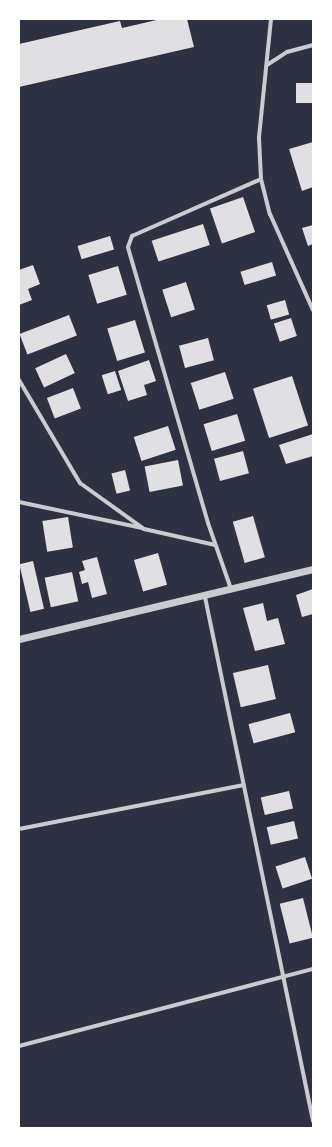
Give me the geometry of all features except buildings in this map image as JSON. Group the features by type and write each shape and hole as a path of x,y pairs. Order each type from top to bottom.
{"street":[{"path":"271,19 259,138 261,179 270,214 313,310"},
{"path":"267,65 287,52 313,45"},
{"path":"231,589 215,545 128,247 132,236 261,179"},
{"path":"19,380 80,483 144,529"},
{"path":"19,502 215,545"},
{"path":"19,639 205,596 313,569"},
{"path":"205,596 313,1121"},
{"path":"19,829 244,785"},
{"path":"19,1046 313,969"}]}
